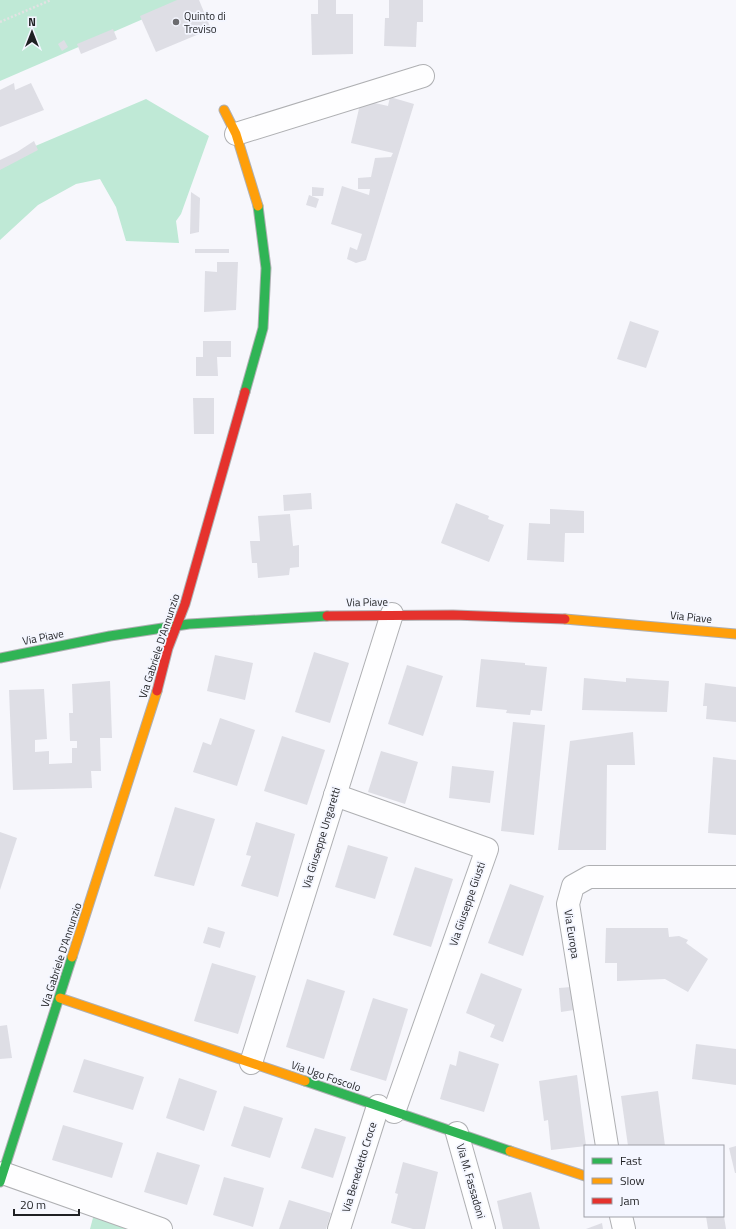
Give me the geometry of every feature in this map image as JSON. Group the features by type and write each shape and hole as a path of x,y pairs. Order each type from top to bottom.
{"street":[{"path":"236,134 424,76"},
{"name":"Via Gabriele D'Annunzio","path":"2,1178 60,998 176,626 185,604 263,328 266,268 259,208 236,134 224,110"},
{"name":"Via Piave","path":"0,658 176,626 344,615 392,614 538,617 670,627 736,634"},
{"name":"Via Giuseppe Ungaretti","path":"251,1063 392,614"},
{"name":"Via Giuseppe Giusti","path":"335,795 487,849 386,1109"},
{"name":"Via Europa","path":"607,1145 568,904 573,886 589,877 736,877"},
{"name":"Via Ugo Foscolo","path":"60,998 584,1176"},
{"name":"Via Benedetto Croce","path":"339,1229 386,1109"},
{"name":"Via M. Fassadoni","path":"457,1133 484,1229"},
{"path":"2,1178 161,1229"},
{"path":"621,1217 624,1229"}],"path":[{"path":"0,22 51,0"}],"green space":[{"path":"0,0 187,0 0,81"},
{"path":"146,99 209,136 181,214 176,221 179,243 126,241 116,207 100,179 76,184 38,205 0,240 0,161"},
{"path":"94,1214 143,1229 90,1229"}],"building":[{"name":"Quinto di Treviso","path":"177,0 199,0 211,29 156,52 140,16"},
{"path":"318,0 336,0 336,14 353,14 353,54 312,55 311,14 318,14"},
{"path":"389,0 423,0 423,22 417,22 416,47 384,46 385,18 389,18"},
{"path":"113,29 117,39 81,54 77,44"},
{"path":"64,40 68,47 62,51 58,44"},
{"path":"14,83 15,90 31,83 44,110 0,127 0,90"},
{"path":"390,97 414,104 366,260 356,263 347,259 350,247 357,250 362,234 331,224 342,186 369,195 370,189 358,189 358,178 371,177 375,158 391,157 393,153 351,143 361,100 388,106"},
{"path":"34,141 38,150 0,170 0,160 17,152"},
{"path":"312,187 324,188 323,196 312,196"},
{"path":"191,192 200,198 199,232 190,234"},
{"path":"309,195 319,199 316,208 306,205"},
{"path":"195,249 229,249 229,253 195,253"},
{"path":"217,262 238,262 236,310 204,312 205,271 217,272"},
{"path":"630,321 659,331 646,368 617,359"},
{"path":"203,341 231,341 231,357 217,357 218,376 196,376 196,357 203,357"},
{"path":"193,398 214,398 214,434 194,434"},
{"path":"311,493 312,509 284,511 283,495"},
{"path":"456,503 489,516 488,519 504,525 489,562 441,543"},
{"path":"550,509 584,511 584,533 565,533 564,562 527,560 529,523 550,524"},
{"path":"290,514 293,546 299,545 299,567 290,568 289,575 258,578 257,563 252,563 250,541 260,541 258,516"},
{"path":"314,652 349,663 330,723 295,712"},
{"path":"215,655 253,663 245,700 207,691"},
{"path":"481,659 525,663 525,665 547,667 542,711 531,710 530,715 506,713 507,710 476,707"},
{"path":"407,665 443,676 423,736 388,724"},
{"path":"584,678 626,682 626,678 669,681 667,712 582,710"},
{"path":"110,681 112,738 100,738 101,771 91,771 92,788 13,790 9,690 44,689 47,739 35,740 35,752 49,751 49,764 72,763 72,748 77,748 77,741 70,741 69,713 73,713 72,684"},
{"path":"705,683 736,687 736,722 706,719 707,706 703,706"},
{"path":"220,718 255,730 237,786 193,772 203,742 211,745"},
{"path":"513,722 545,725 534,835 501,831"},
{"path":"633,732 635,765 607,765 606,850 558,850 570,741"},
{"path":"282,736 325,750 307,805 264,791"},
{"path":"381,751 418,762 405,804 368,792"},
{"path":"713,757 736,760 736,835 708,833"},
{"path":"452,766 494,771 490,803 449,798"},
{"path":"175,807 215,819 194,886 154,876"},
{"path":"256,822 295,834 278,897 241,886 251,856 246,855"},
{"path":"0,832 17,838 0,890"},
{"path":"348,845 388,857 375,899 335,887"},
{"path":"415,867 453,879 431,947 393,935"},
{"path":"510,884 544,896 523,956 488,943"},
{"path":"208,927 225,932 220,948 203,943"},
{"path":"606,928 668,928 669,937 679,936 688,940 686,943 708,959 688,992 665,979 617,981 617,963 605,963"},
{"path":"212,963 256,976 238,1034 194,1021"},
{"path":"481,973 522,989 503,1042 490,1037 495,1025 466,1013"},
{"path":"307,979 345,991 324,1059 286,1047"},
{"path":"571,987 574,1010 561,1012 559,988"},
{"path":"373,998 408,1009 386,1081 350,1070"},
{"path":"7,1025 12,1058 0,1059 0,1026"},
{"path":"696,1044 736,1049 736,1085 692,1079"},
{"path":"459,1051 499,1064 484,1112 440,1099 450,1064 456,1066"},
{"path":"84,1059 144,1077 133,1110 73,1092"},
{"path":"577,1075 586,1145 551,1150 548,1120 544,1121 539,1081"},
{"path":"179,1078 217,1091 204,1131 166,1118"},
{"path":"658,1091 665,1145 628,1145 621,1096"},
{"path":"244,1106 283,1118 270,1158 231,1146"},
{"path":"63,1125 123,1143 112,1178 52,1160"},
{"path":"315,1128 346,1137 333,1178 301,1168"},
{"path":"736,1146 736,1173 735,1173 729,1148"},
{"path":"157,1152 200,1165 187,1205 144,1192"},
{"path":"403,1162 438,1172 425,1229 413,1229 391,1223 398,1194 395,1193"},
{"path":"224,1177 264,1188 253,1227 213,1215"},
{"path":"531,1192 540,1229 503,1229 497,1201"},
{"path":"289,1200 331,1213 326,1229 279,1229"},
{"path":"724,1216 726,1229 708,1229 706,1217"},
{"path":"602,1223 603,1229 586,1229"}],"traffic: fast":[{"path":"245,392 263,328 266,268 258,206"},
{"path":"0,658 110,636 189,624 327,616"},
{"path":"0,1182 72,957"},
{"path":"305,1081 510,1151"}],"traffic: slow":[{"path":"224,110 236,134 258,206"},
{"path":"565,619 736,634"},
{"path":"72,957 157,691"},
{"path":"60,998 305,1081"},
{"path":"510,1151 584,1176"}],"traffic: jam":[{"path":"157,691 168,648 185,604 245,392"},
{"path":"327,616 453,615 565,619"}],"place":[{"name":"Quinto di Treviso","path":"176,22"}]}
